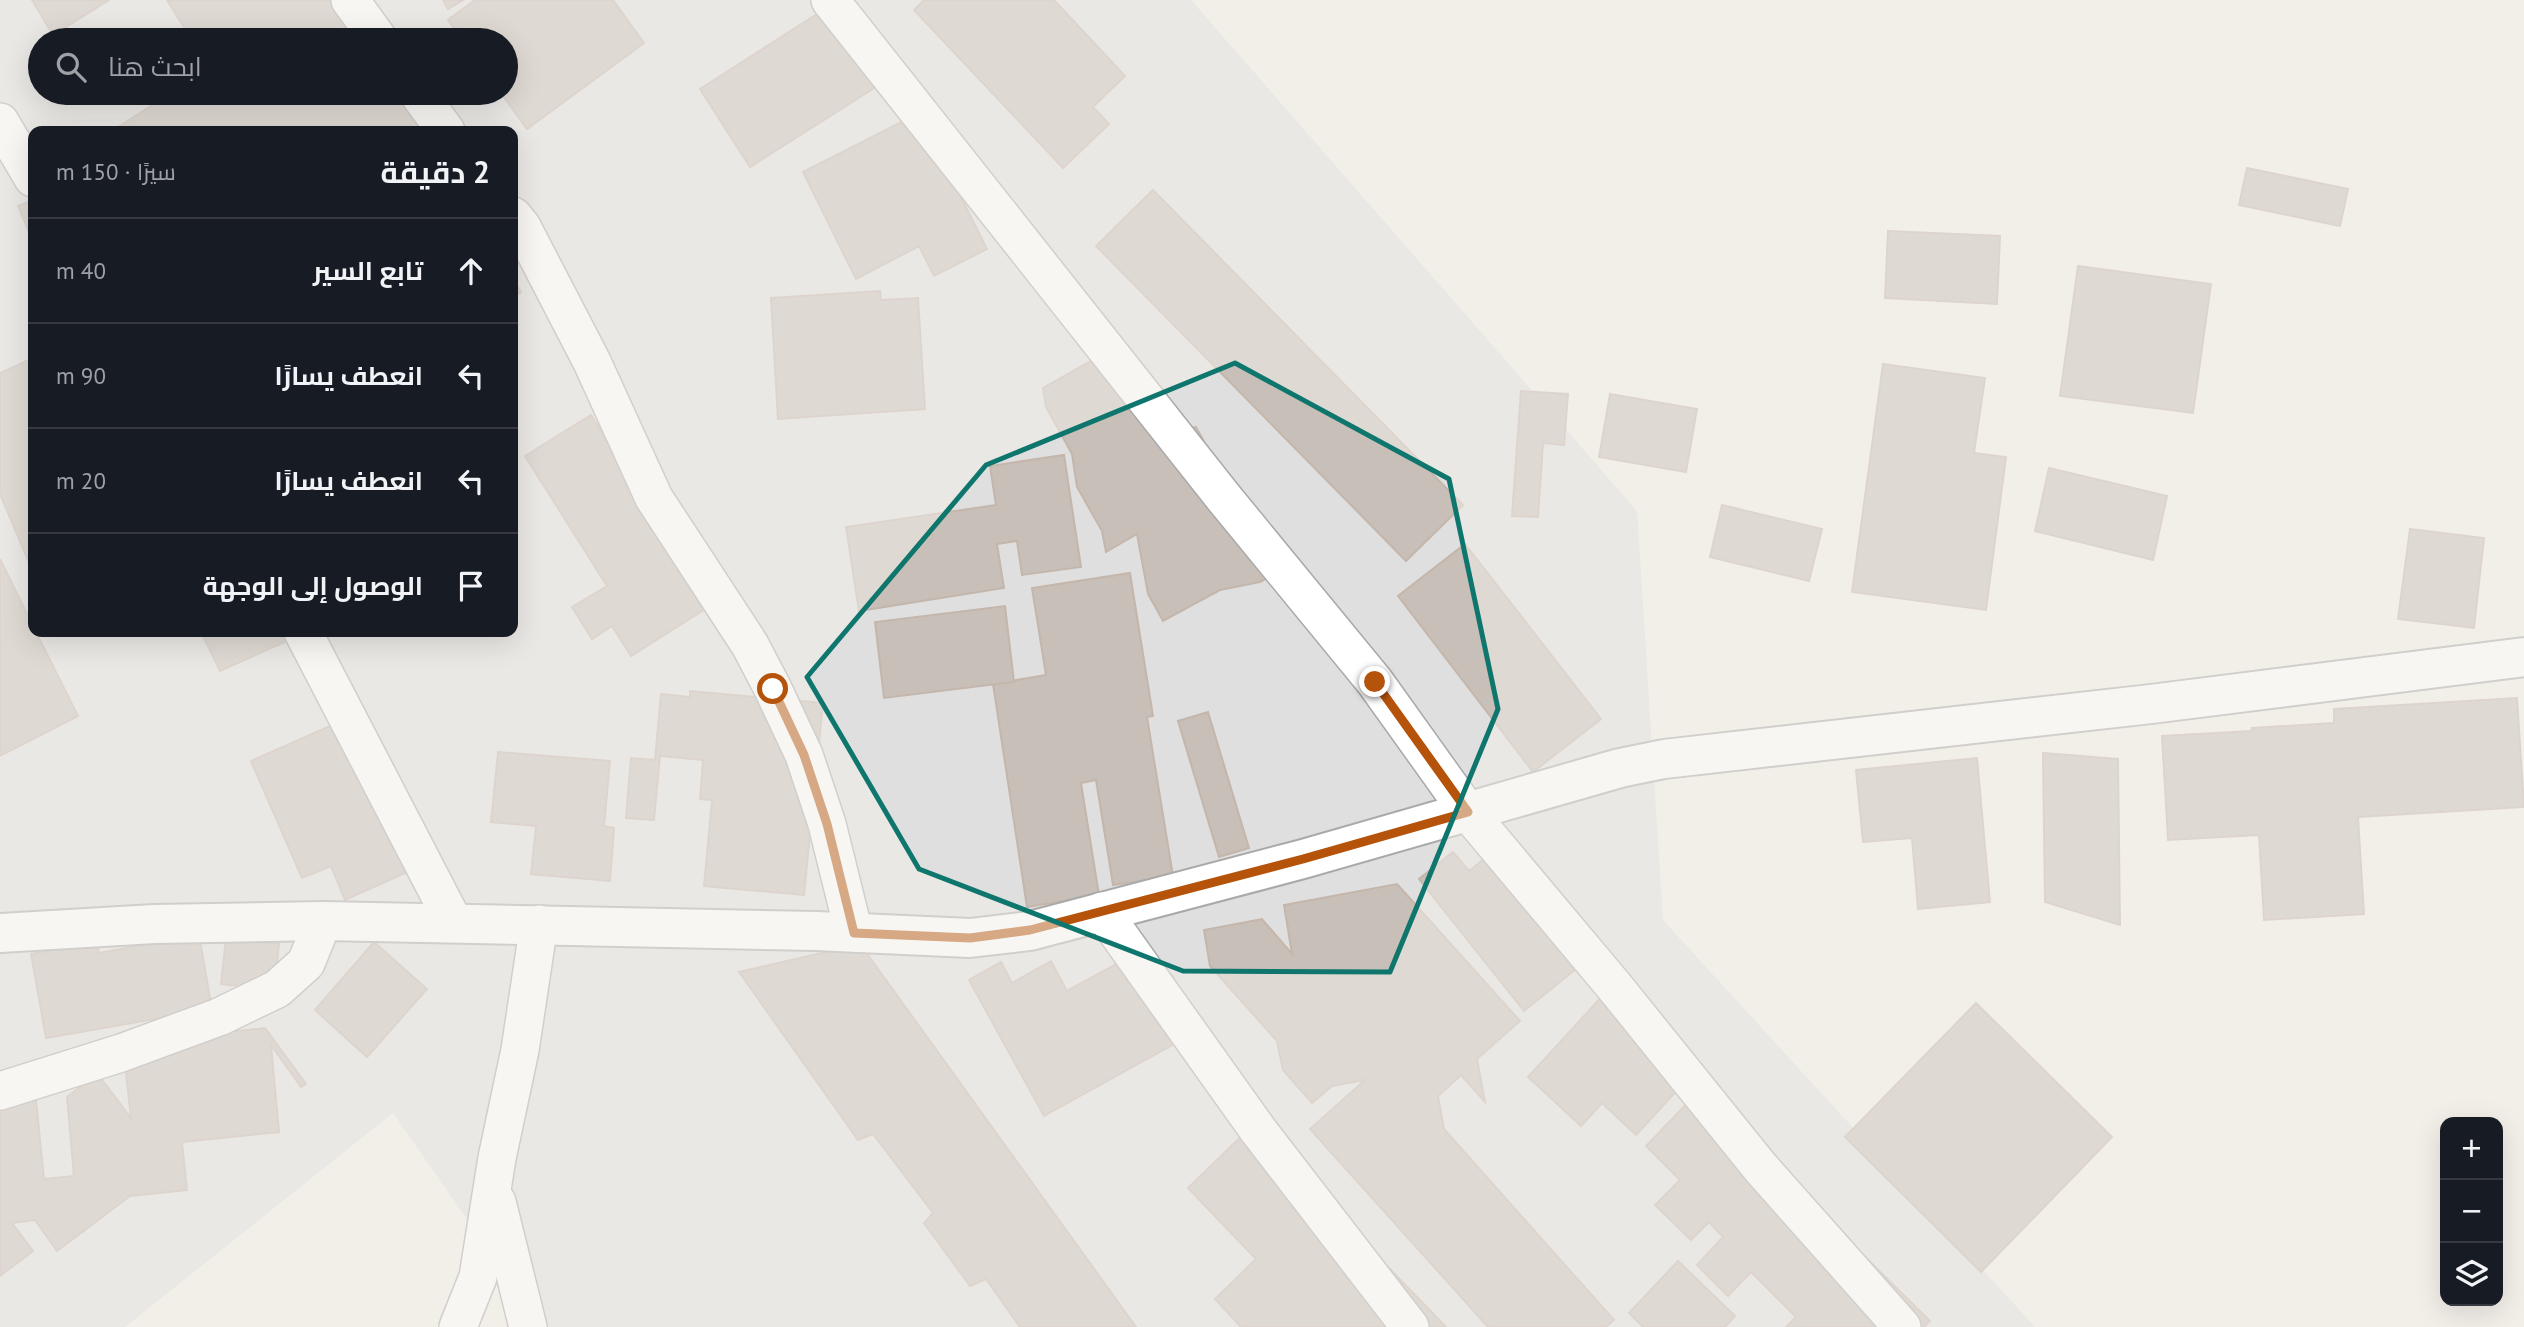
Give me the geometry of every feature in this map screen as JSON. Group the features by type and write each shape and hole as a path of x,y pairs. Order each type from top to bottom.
{"street":[{"path":"350,0 370,28"},
{"path":"830,0 1224,498 1375,682 1468,812 1614,986 1760,1167 1902,1327"},
{"path":"427,105 442,126"},
{"path":"0,122 28,170"},
{"path":"518,222 592,362 654,498 750,645 773,689 804,755 827,824 854,933"},
{"path":"306,637 454,923"},
{"path":"0,933 154,924 323,921 539,924 970,938 1030,930 1303,859 1620,768 1664,759 2151,704 2524,657"},
{"path":"1102,911 1258,1130 1410,1327"},
{"path":"0,1091 121,1053 219,1017 277,989 306,963 323,921"},
{"path":"458,1327 478,1277 492,1186 520,1050 539,924"},
{"path":"492,1186 528,1327"}],"highlighted area":[{"path":"1235,363 1449,479 1498,709 1390,972 1183,971 919,869 807,677 986,465"}],"shaded area":[{"path":"0,0 1191,0 1637,511 1663,920 2035,1327 542,1327 393,1113 125,1327 0,1327"}],"building":[{"path":"32,0 109,0 64,28 49,28"},
{"path":"167,0 339,0 356,28 184,28"},
{"path":"443,0 463,0 448,9"},
{"path":"475,0 613,0 644,43 527,129 510,105 518,105 518,28 454,28 448,20"},
{"path":"839,0 890,78 750,167 700,89"},
{"path":"924,0 1054,0 1125,76 1093,107 1109,124 1063,168 914,10"},
{"path":"152,105 405,105 418,126 120,126"},
{"path":"919,113 987,249 934,276 919,246 856,279 803,172"},
{"path":"2247,168 2348,189 2340,226 2239,205"},
{"path":"1153,190 1463,505 1406,561 1096,246"},
{"path":"28,202 28,229 18,206"},
{"path":"1888,231 2000,236 1997,304 1885,298"},
{"path":"2078,266 2211,284 2193,413 2060,396"},
{"path":"880,291 881,300 918,298 925,409 778,419 771,298"},
{"path":"1096,358 1166,432 1196,427 1277,573 1260,582 1220,590 1163,621 1148,594 1137,534 1106,552 1102,531 1077,487 1072,454 1046,407 1043,388"},
{"path":"28,360 28,560 0,494 0,373"},
{"path":"1883,364 1985,378 1974,453 2006,457 1986,610 1852,592"},
{"path":"1521,391 1568,394 1564,445 1543,443 1538,517 1512,516"},
{"path":"1610,394 1697,409 1686,472 1599,457"},
{"path":"591,415 710,606 631,656 612,626 592,639 572,607 607,586 525,456"},
{"path":"1064,455 1081,567 1022,575 1017,541 997,544 1004,588 859,611 846,527 996,505 990,466"},
{"path":"2049,468 2167,496 2153,560 2035,531"},
{"path":"1722,505 1822,529 1809,581 1710,557"},
{"path":"2410,529 2484,538 2474,628 2398,619"},
{"path":"1465,544 1601,719 1533,772 1398,596"},
{"path":"0,559 28,616 28,637 38,637 78,716 0,756"},
{"path":"1130,573 1153,716 1147,717 1173,876 1113,885 1096,780 1081,783 1099,895 1027,907 993,684 1046,675 1032,588"},
{"path":"1005,606 1014,682 884,698 875,622"},
{"path":"203,637 296,637 220,671"},
{"path":"690,691 823,703 804,895 704,886 712,800 700,799 703,760 660,756 654,820 626,818 631,758 655,760 661,694 690,697"},
{"path":"2517,698 2524,807 2358,817 2364,914 2264,920 2259,835 2168,840 2162,736 2334,723 2334,709"},
{"path":"364,711 430,862 345,900 331,866 302,878 251,761"},
{"path":"1208,712 1249,848 1219,857 1178,721"},
{"path":"498,752 610,761 604,826 614,828 610,881 531,874 536,826 491,822"},
{"path":"2043,753 2118,759 2120,925 2045,902"},
{"path":"1977,758 1990,902 1918,909 1912,838 1863,842 1856,770"},
{"path":"1453,852 1469,871 1493,852 1582,964 1524,1011 1419,879"},
{"path":"1397,884 1520,1021 1477,1059 1485,1102 1461,1075 1438,1096 1444,1129 1614,1320 1606,1327 1488,1327 1310,1129 1365,1080 1332,1086 1312,1103 1283,1070 1277,1041 1210,966 1204,930 1262,919 1292,954 1284,905"},
{"path":"199,935 212,1009 46,1038 31,954 97,942 99,953"},
{"path":"226,938 279,944 274,990 221,984"},
{"path":"374,942 427,989 367,1057 315,1010"},
{"path":"860,944 1136,1327 1020,1327 986,1279 970,1286 924,1223 933,1213 873,1134 858,1140 739,972"},
{"path":"1138,952 1156,984 1172,975 1201,1029 1044,1116 969,980 1001,962 1012,983 1051,961 1067,991"},
{"path":"1606,992 1693,1073 1636,1135 1602,1103 1581,1126 1528,1077"},
{"path":"1976,1003 2112,1137 1981,1272 1845,1137"},
{"path":"265,1028 306,1084 301,1087 271,1045 279,1132 182,1142 187,1190 130,1196 57,1251 35,1220 12,1223 33,1251 0,1276 0,1103 36,1100 44,1179 74,1176 67,1097 92,1078 100,1077 131,1118 124,1054 188,1036"},
{"path":"1698,1092 1930,1321 1924,1327 1786,1327 1796,1317 1751,1272 1728,1296 1697,1265 1723,1237 1709,1222 1691,1240 1655,1205 1680,1180 1646,1146"},
{"path":"1252,1126 1446,1327 1241,1327 1215,1299 1256,1259 1188,1188"},
{"path":"1678,1261 1735,1316 1725,1327 1643,1327 1629,1313"}],"route":[{"path":"773,689 804,755 827,824 854,933 970,938 1030,930 1303,859 1468,812 1375,682"}]}
